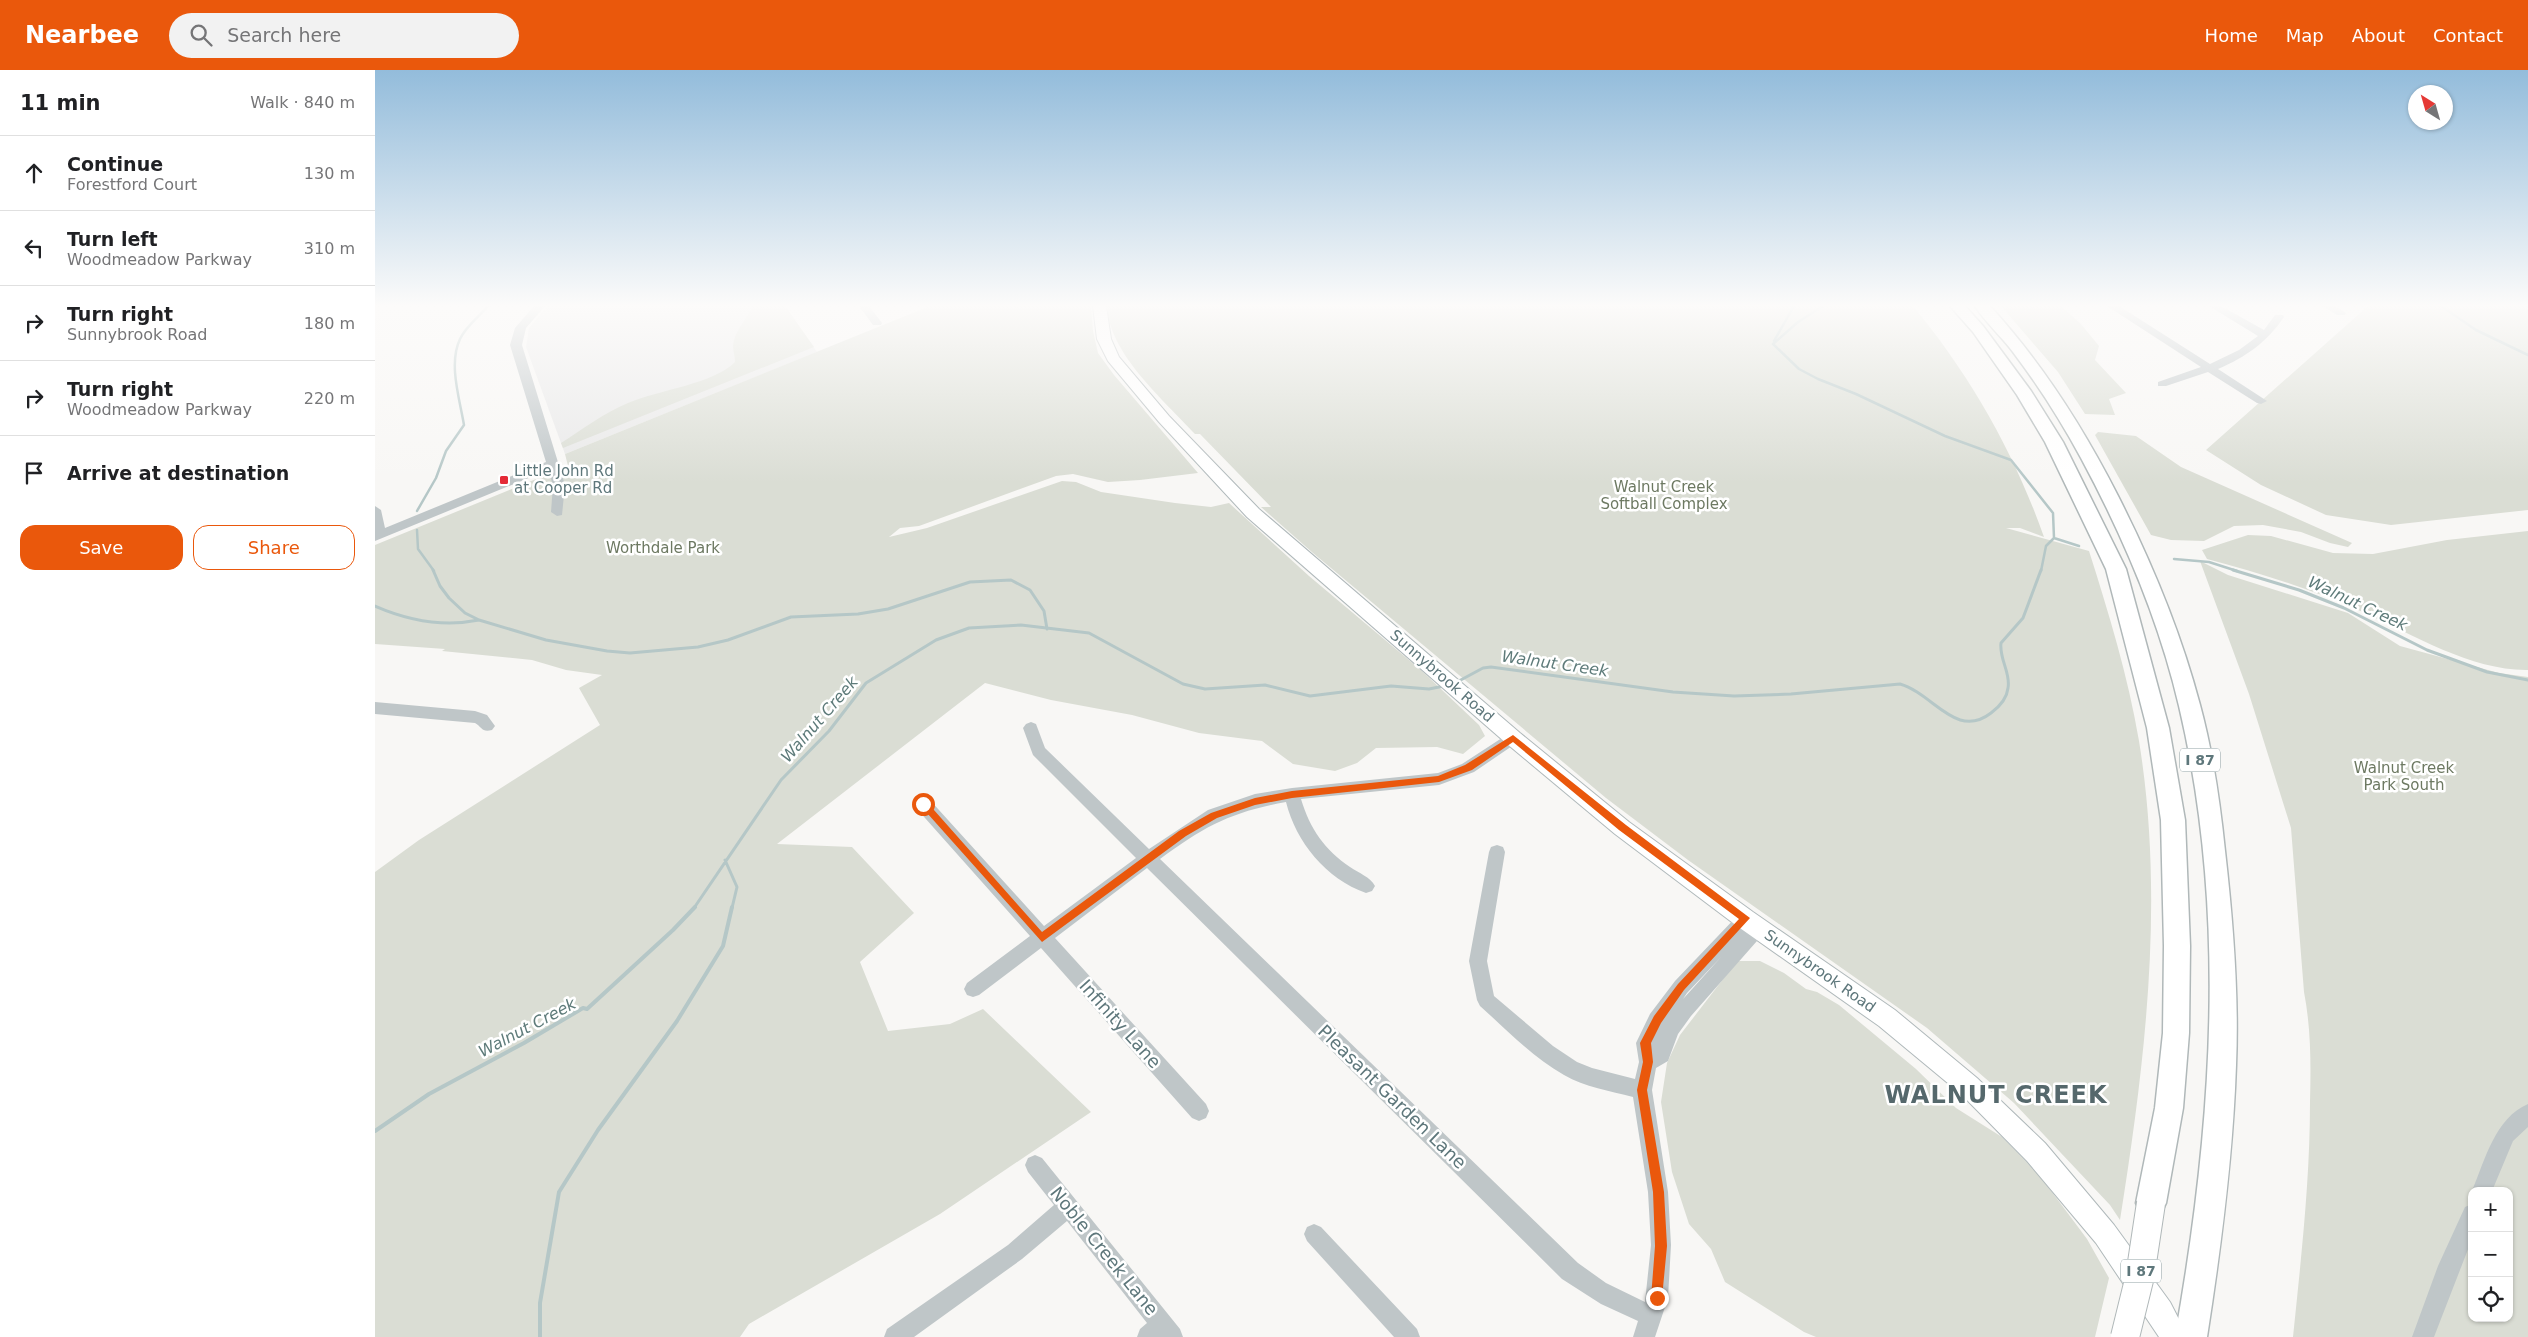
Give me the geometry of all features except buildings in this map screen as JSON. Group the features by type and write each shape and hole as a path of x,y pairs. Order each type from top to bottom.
{"highway":[{"name":"I 87","path":"2004,365 2054,442 2116,570 2158,728 2173,820 2177,946 2177,1033 2169,1108 2151,1203 2140,1276 2125,1337"},
{"name":"I 87","path":"2030,365 2080,439 2136,550 2179,671 2196,736 2208,806 2220,936 2223,1062 2203,1268 2191,1337"}],"main road":[{"name":"Sunnybrook Road","path":"1119,365 1164,419 1253,513 1513,738 1623,828 1752,923 1887,1018 1969,1086 2036,1152 2105,1234 2160,1312 2174,1337"}],"street":[{"path":"521,365 559,485 557,512"},
{"path":"2205,365 2261,401"},
{"path":"2162,384 2219,365"},
{"path":"375,510 378,535 553,464"},
{"path":"375,708 475,716 482,719 487,726"},
{"name":"Pleasant Garden Lane","path":"1031,728 1038,750 1147,859 1570,1270 1589,1286 1631,1308 1651,1315"},
{"path":"973,989 1183,833 1214,815 1255,801 1292,794 1439,779 1469,768 1513,738"},
{"path":"1292,794 1296,811 1309,842 1332,865 1365,886"},
{"name":"Infinity Lane","path":"923,804 1199,1111"},
{"path":"1497,852 1478,961 1486,1000 1546,1052 1570,1068 1590,1077 1642,1090"},
{"path":"1645,1337 1657,1298 1661,1246 1658,1192 1642,1090 1648,1062 1661,1055 1688,992 1752,923"},
{"path":"2484,1187 2506,1134 2528,1114"},
{"name":"Noble Creek Lane","path":"1035,1165 1069,1206 1161,1333"},
{"path":"895,1337 1015,1252 1069,1206"},
{"path":"2423,1337 2449,1266 2468,1223"},
{"path":"1314,1234 1409,1337"}],"shaded area":[{"path":"533,365 785,365 565,454"}],"green space":[{"path":"731,365 769,365 563,448 561,443 619,407 640,398 700,381 726,370"},
{"name":"Worthdale Park","path":"784,365 1107,365 1198,473 1108,482 1073,474 1056,476 919,526 900,528 889,537 927,528 1062,481 1076,482 1101,492 1175,503 1211,507 1229,503 1309,576 1422,671 1479,725 1485,736 1463,754 1437,747 1376,748 1357,763 1335,771 1293,764 1262,741 1199,733 1132,715 1051,700 985,683 777,844 852,847 914,913 860,962 888,1031 950,1024 983,1009 1091,1112 940,1214 749,1324 740,1337 375,1337 375,872 419,840 600,725 579,688 602,675 566,670 532,660 442,651 445,649 375,644 375,545 568,466 565,454"},
{"name":"Walnut Creek Softball Complex","path":"1133,365 1957,365 1972,387 2004,445 2019,475 2044,537 2020,528 2006,528 2089,551 2124,669 2139,741 2147,801 2151,861 2149,981 2137,1101 2120,1220 2110,1205 2014,1103 1927,1028 1688,860 1606,798 1313,553 1261,507 1271,507 1200,434 1195,434"},
{"path":"2052,365 2100,365 2126,393 2109,399 2115,415 2085,414"},
{"path":"2301,365 2528,365 2528,510 2391,525 2326,515 2261,485 2206,450"},
{"path":"2098,432 2136,436 2181,467 2352,543 2348,547 2330,543 2301,532 2263,525 2234,526 2204,541 2171,540 2151,535 2095,435"},
{"path":"2528,531 2528,670 2486,665 2465,658 2307,589 2207,559 2202,550 2248,535 2271,536 2333,553 2373,554 2447,540"},
{"name":"Walnut Creek Park South","path":"2200,561 2228,575 2348,613 2400,646 2499,673 2528,677 2528,1337 2293,1337 2305,1220 2310,1132 2310,1074 2309,1033 2291,828 2249,694"},
{"path":"1737,961 1760,961 1784,973 1806,989 1817,992 1839,1005 1916,1069 1956,1108 2002,1137 2040,1176 2087,1239 2109,1278 2095,1337 1816,1337 1804,1332 1725,1282 1711,1249 1689,1224 1672,1172 1661,1102 1667,1063 1680,1035"}],"waterway":[{"path":"417,511 436,478 446,451 464,425 456,382 455,365"},
{"path":"1795,365 1818,379 1856,394 1945,436 2011,460 2053,513 2054,538"},
{"path":"417,530 418,549 434,571"},
{"name":"Walnut Creek","path":"2041,571 2046,546 2054,538"},
{"name":"Walnut Creek","path":"2054,538 2079,546"},
{"name":"Walnut Creek","path":"2174,559 2209,562 2237,571"},
{"path":"433,570 440,586 449,598 465,613 479,620"},
{"name":"Walnut Creek","path":"1457,682 1483,668 1491,667 1673,692 1734,696 1791,694 1900,684 1912,689 1956,718 1967,721 1978,720 1994,711 2006,695 2007,671 2002,655 2001,643 2023,618 2041,570"},
{"name":"Walnut Creek","path":"2233,570 2299,590 2344,608 2427,650 2487,672 2528,680"},
{"path":"479,620 546,640 607,651 630,653 698,647 728,640 791,617 858,614 888,609 970,582 1011,580 1030,590 1044,611 1047,628"},
{"path":"375,606 400,615 426,621 452,623 479,620"},
{"name":"Walnut Creek","path":"726,861 781,780 829,731 866,683 936,640 969,628 1021,625 1047,628"},
{"name":"Walnut Creek","path":"1047,628 1089,633 1183,684 1205,689 1265,685 1310,696 1391,686 1429,689 1444,686"},
{"name":"Walnut Creek","path":"694,908 726,861"},
{"path":"726,861 737,887 732,908"},
{"name":"Walnut Creek","path":"375,1131 429,1094 524,1043 583,1008 587,1009 673,930 695,907"},
{"path":"540,1337 540,1303 559,1192 598,1130 677,1021 723,946 732,907"}],"place":[{"name":"Little John Rd at Cooper Rd","path":"504,480"}],"district":[{"name":"WALNUT CREEK","path":"1996,1095"}],"route":[{"path":"923,804 1042,938 1183,833 1214,815 1255,801 1292,794 1439,779 1469,768 1513,738 1623,828 1745,918 1681,987 1657,1020 1645,1043 1648,1062 1642,1090 1658,1192 1661,1246 1657,1298"}]}
